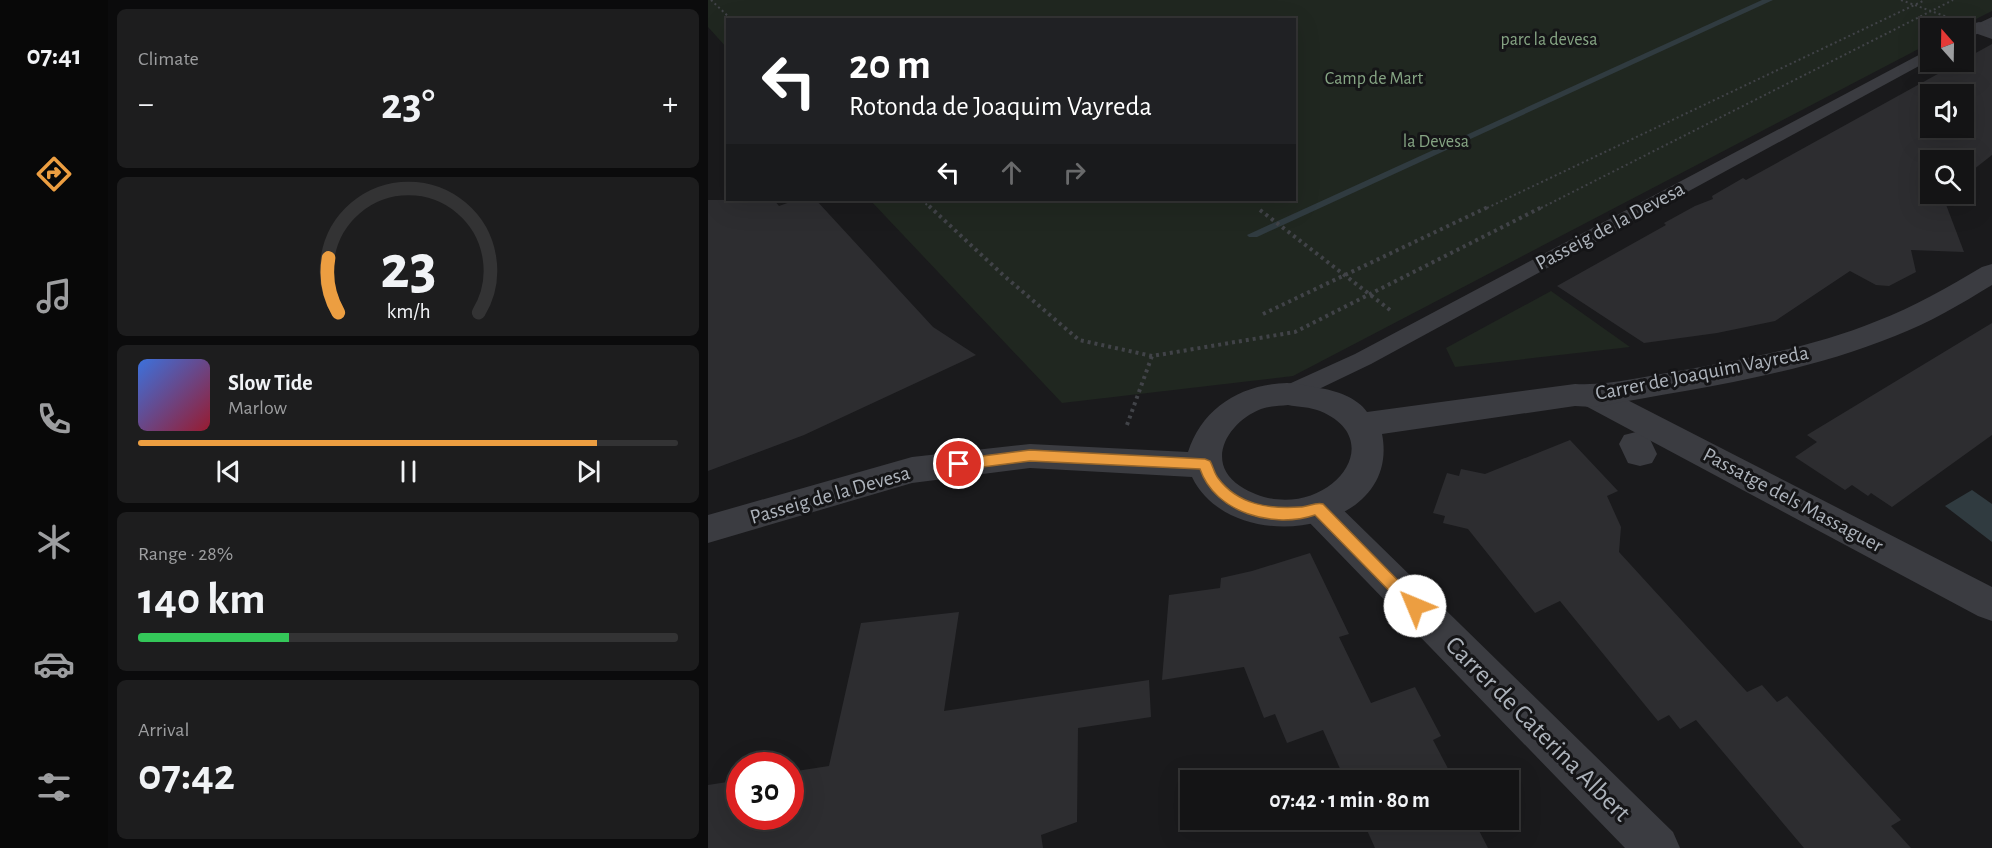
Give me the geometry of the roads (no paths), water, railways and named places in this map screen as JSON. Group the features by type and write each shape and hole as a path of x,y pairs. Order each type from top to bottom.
{"street":[{"name":"Carrer de Joaquim Vayreda","path":"1361,424 1399,421 1575,395 1593,396 1735,371 1871,334 1942,301 1992,273"},
{"path":"1288,394 1321,398 1341,407 1361,424 1367,436 1370,452 1365,472 1348,492 1334,503 1306,512 1273,514 1253,510 1224,495 1210,478 1205,465 1206,443 1219,422 1246,403 1263,397 1288,394"},
{"name":"Passatge dels Massaguer","path":"1593,396 1992,605"},
{"name":"Passeig de la Devesa","path":"708,529 912,470 1030,456 1205,465"},
{"name":"Carrer de Caterina Albert","path":"1318,508 1657,848"}],"lane":[{"name":"Passeig de la Devesa","path":"1288,394 1416,331 1920,59"}],"waterway":[{"path":"1253,235 1769,0"}],"park label":[{"name":"parc la devesa","path":"1549,40"},
{"name":"Camp de Mart","path":"1374,79"},
{"name":"la Devesa","path":"1436,142"}]}
